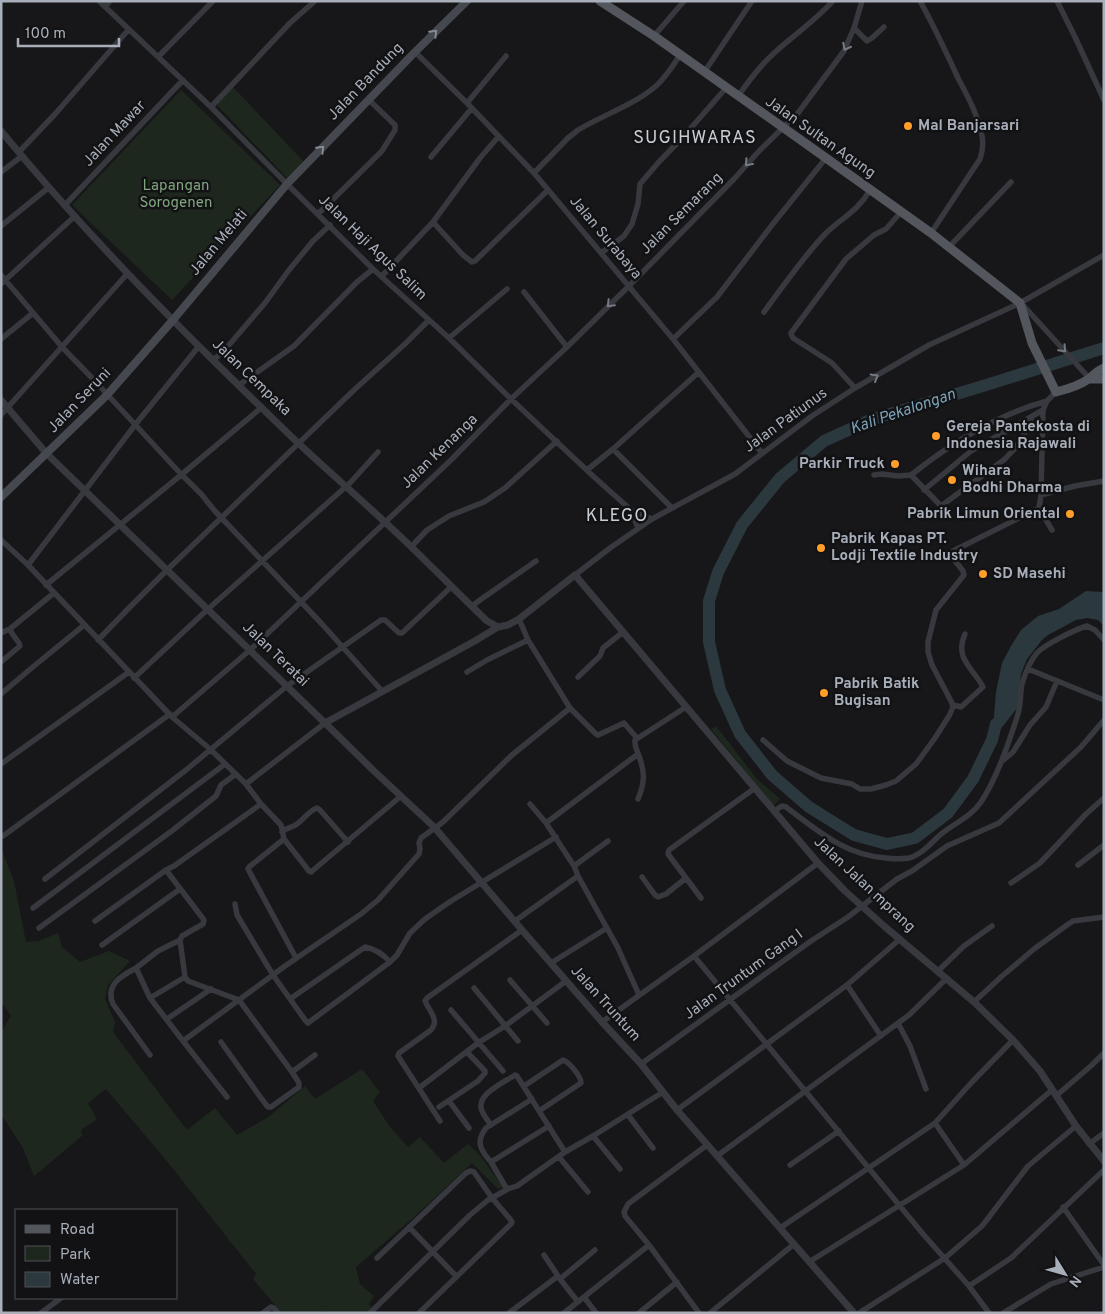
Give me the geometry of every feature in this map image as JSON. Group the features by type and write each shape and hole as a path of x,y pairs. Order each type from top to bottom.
{"main road":[{"name":"Jalan Bandung","path":"287,184 467,1"},
{"name":"Jalan Sultan Agung","path":"605,2 931,233 1020,302"},
{"name":"Jalan Melati","path":"173,320 287,184"},
{"path":"1020,302 1032,343 1054,388 1075,387 1090,378 1098,370 1104,368"},
{"name":"Jalan Seruni","path":"1,497 107,395 173,320"},
{"path":"1090,378 1104,379"}],"street":[{"name":"Jalan Haji Agus Salim","path":"99,1 211,106 287,184 511,399 631,510 652,519"},
{"path":"105,7 110,1"},
{"path":"159,56 213,1"},
{"path":"211,106 290,23 315,1"},
{"path":"654,36 684,1"},
{"path":"704,72 752,1"},
{"path":"738,96 752,76 770,57 818,17 833,1"},
{"name":"Jalan Semarang","path":"511,399 629,286 798,113 844,51 854,28 862,1"},
{"path":"920,1 972,105 981,131 983,144 980,159 931,233"},
{"path":"1057,1 1104,100"},
{"path":"854,28 867,41 884,27"},
{"path":"1,172 20,154 129,30"},
{"name":"Jalan Surabaya","path":"415,52 534,173 673,339 762,453"},
{"path":"534,173 578,130 645,94 655,86 662,80 680,55"},
{"path":"467,103 506,56"},
{"name":"Jalan Mawar","path":"65,206 183,80"},
{"path":"601,253 624,236 632,224 638,204 640,184 726,88"},
{"path":"318,214 382,151 395,130 392,120 369,100"},
{"path":"431,157 472,108"},
{"name":"Jalan Cempaka","path":"1,131 48,188 127,274 198,346 262,407 302,440 415,543 452,586 476,603 487,621 498,627"},
{"path":"382,276 433,222 480,158 499,136"},
{"path":"673,339 717,297 826,158"},
{"path":"948,247 1011,182"},
{"path":"1,226 48,188"},
{"path":"433,222 463,255 472,262 548,190"},
{"path":"764,312 820,240 862,203 870,190"},
{"path":"855,388 835,366 793,338 791,332 846,259 874,235 886,229 901,212"},
{"path":"4,282 75,216"},
{"path":"213,360 221,354 265,303 289,270 330,225"},
{"name":"Jalan Patiunus","path":"575,575 652,519 735,474 812,416 855,388 929,345 1020,302 1104,255"},
{"path":"239,385 294,346 357,282 374,268"},
{"path":"1,274 4,282 62,347 382,691"},
{"path":"1,415 127,274"},
{"path":"449,338 507,289"},
{"path":"524,292 567,347"},
{"name":"Jalan Sultan Agung","path":"1020,302 1090,378"},
{"path":"1,339 33,313"},
{"path":"98,640 167,570 429,320"},
{"path":"28,565 198,346"},
{"path":"587,470 614,449 699,372"},
{"path":"1052,530 1039,508 1043,410 1054,388"},
{"name":"Jalan Kenanga","path":"3,836 171,716 250,650 451,460 511,399"},
{"name":"Jalan Teratai","path":"1,400 47,454 325,723"},
{"path":"874,475 910,475 959,440 1016,410 1047,401"},
{"path":"46,585 262,407"},
{"path":"924,490 971,451 1043,410"},
{"path":"910,475 941,506 1005,459 1016,447 1032,417"},
{"path":"415,543 427,530 449,516 484,502 505,488 557,441"},
{"path":"614,449 672,508"},
{"path":"134,678 208,609 350,483 378,452"},
{"path":"1041,495 1104,481"},
{"path":"763,740 786,761 821,778 852,784 860,789 871,789 896,781 916,764 949,716 953,705 932,665 928,652 928,642 936,610 964,575 952,557 953,551 1039,508"},
{"name":"Jalan Haji Agus Salim","path":"631,510 638,528"},
{"path":"1,540 28,565 171,716 210,749 246,784 261,804 281,825 284,839 309,871 311,872 348,842 400,796"},
{"path":"476,603 536,561"},
{"path":"246,784 325,723 498,627 519,619 575,575"},
{"name":"Jalan Jalan mprang","path":"575,575 818,863 862,906 938,970 1013,1040 1040,1071 1076,1126 1104,1161"},
{"path":"45,879 186,770 288,686 383,619 400,633 402,632 452,586"},
{"path":"1,662 20,646 10,632 13,626 54,593"},
{"path":"519,619 528,640 570,708 598,735 624,723 637,738"},
{"path":"1,694 84,626"},
{"path":"774,811 782,806 786,807 830,839 854,852 877,858 910,858 973,811 981,801 1001,762 1018,712 1023,683 1028,669 1039,651 1077,629 1087,626 1091,627 1104,640"},
{"path":"1,633 11,630"},
{"path":"578,676 600,656 603,648 623,632"},
{"path":"953,705 961,707 983,687 965,663 962,646 966,634"},
{"path":"467,672 528,640"},
{"path":"1028,669 1104,700"},
{"path":"1,764 129,672"},
{"path":"1001,762 1012,752 1030,725 1046,707 1057,681"},
{"path":"638,799 644,782 643,768 634,746 635,740 686,707"},
{"path":"183,1041 378,900 419,854 418,843 421,838 439,824 512,754 570,708"},
{"name":"Jalan Truntum Gang I","path":"641,1064 897,879 912,871 947,846 998,822 1081,747 1104,720"},
{"name":"Jalan Truntum","path":"325,723 400,796 439,824 519,918 522,930 641,1064 677,1110 854,1313"},
{"path":"546,823 638,754"},
{"path":"33,908 226,764"},
{"path":"39,928 173,830 216,796 221,785 236,774"},
{"path":"701,898 668,854 669,850 755,788"},
{"path":"1011,883 1040,862 1104,798"},
{"path":"95,921 261,804"},
{"path":"530,804 556,837 574,866 607,928 639,995"},
{"path":"282,832 286,828 296,825 317,808 348,842"},
{"path":"235,904 237,915 273,975 306,1022 310,1022 390,962 397,955 410,933 425,919 451,900 556,837"},
{"path":"284,839 249,867 248,870 296,958"},
{"path":"574,866 608,841"},
{"path":"1078,864 1104,845"},
{"path":"602,1022 818,863"},
{"path":"150,1055 113,1004 110,997 116,981 124,974 203,924 204,920 166,870"},
{"path":"519,918 578,876"},
{"path":"642,877 658,897 666,894 686,878"},
{"path":"102,945 180,889"},
{"path":"974,1002 1001,976 1073,921 1104,917"},
{"path":"938,970 964,946 992,926"},
{"path":"551,963 607,928"},
{"path":"440,1121 398,1056 399,1053 435,1025 436,1021 425,1001 427,998 522,930"},
{"path":"677,1110 847,985 900,939"},
{"path":"180,940 185,977 188,981 239,1000 299,1082 299,1087 271,1107 268,1107 221,1042"},
{"path":"290,999 365,947 383,954 390,962"},
{"path":"694,956 923,1234 969,1286 989,1313"},
{"path":"136,968 150,998 227,1097"},
{"path":"150,998 185,977"},
{"path":"717,1156 909,1015 947,978"},
{"path":"510,980 547,1023"},
{"path":"419,1088 478,1043 505,1026 566,981"},
{"path":"847,985 881,1036"},
{"path":"474,988 518,1041"},
{"path":"166,1020 211,989"},
{"path":"451,1010 503,1071"},
{"path":"898,1022 910,1046 926,1089"},
{"path":"780,1228 935,1123 1013,1040"},
{"path":"439,1108 478,1081 485,1073 481,1066 467,1052"},
{"path":"809,1262 964,1165 1092,1065 1104,1053"},
{"path":"292,1072 315,1055"},
{"path":"524,1086 564,1060 581,1078 581,1083 539,1111"},
{"path":"491,1125 482,1110 483,1097 514,1075 517,1076 565,1152"},
{"path":"371,1312 470,1215 492,1198 517,1186 558,1156 663,1092"},
{"path":"508,1189 481,1150 480,1145 484,1132 491,1125 532,1099"},
{"path":"449,1101 469,1128"},
{"path":"628,1115 653,1148"},
{"path":"935,1123 964,1165"},
{"path":"491,1162 548,1126"},
{"path":"860,1313 945,1258 982,1226 1028,1166 1076,1126"},
{"path":"790,1165 839,1131"},
{"path":"1089,1144 1104,1133"},
{"path":"593,1136 620,1169"},
{"path":"699,1313 625,1216 635,1201 708,1146"},
{"path":"558,1156 588,1192"},
{"path":"969,1286 1010,1258 1104,1170"},
{"path":"377,1258 466,1173 474,1172 512,1222 419,1313"},
{"path":"1003,1313 1051,1284 1104,1266 1063,1207"},
{"path":"409,1227 456,1276"},
{"path":"710,1313 794,1244"},
{"path":"564,1313 649,1245"},
{"path":"509,1313 596,1250"},
{"path":"544,1255 578,1302"},
{"path":"639,1313 677,1282"},
{"path":"584,1297 596,1313"},
{"path":"41,1313 60,1299"},
{"path":"263,1313 271,1307 278,1313"}],"green space":[{"path":"232,86 306,164 289,180 214,102"},
{"name":"Lapangan Sorogenen","path":"181,90 280,185 172,300 72,205"},
{"path":"716,726 757,779 780,799 773,806 711,729"},
{"path":"1,848 14,881 26,942 39,941 58,933 62,947 80,962 109,951 130,961 108,985 105,999 115,1022 113,1032 187,1130 215,1108 237,1135 267,1118 305,1086 315,1099 362,1069 380,1092 373,1101 390,1127 408,1147 420,1137 444,1163 468,1144 479,1154 503,1187 498,1189 472,1163 356,1267 360,1284 374,1296 369,1304 377,1313 327,1313 325,1311 322,1313 282,1313 253,1279 256,1274 170,1165 106,1089 88,1103 97,1119 81,1130 82,1136 34,1176 23,1148 1,1114 1,1032 11,1016 1,1002"}],"water":[{"path":"1086,591 1104,592 1104,626 1098,620 1087,618 1076,620 1042,640 1027,659 1021,674 1018,707 992,740 996,692 1002,663 1021,630 1038,616 1059,609"}],"waterway":[{"name":"Kali Pekalongan","path":"996,724 992,740 973,779 948,813 915,838 887,844 854,835 809,807 772,775 740,734 720,690 709,642 709,601 718,572 742,525 780,478 824,441 870,420 1104,348"}],"place":[{"name":"Mal Banjarsari","path":"908,126"},
{"name":"Gereja Pantekosta di Indonesia Rajawali","path":"936,436"},
{"name":"Parkir Truck","path":"895,464"},
{"name":"Wihara Bodhi Dharma","path":"952,480"},
{"name":"Pabrik Limun Oriental","path":"1070,514"},
{"name":"Pabrik Kapas PT. Lodji Textile Industry","path":"821,548"},
{"name":"SD Masehi","path":"983,574"},
{"name":"Pabrik Batik Bugisan","path":"824,693"}],"district":[{"name":"SUGIHWARAS","path":"695,138"},
{"name":"KLEGO","path":"617,516"}]}
